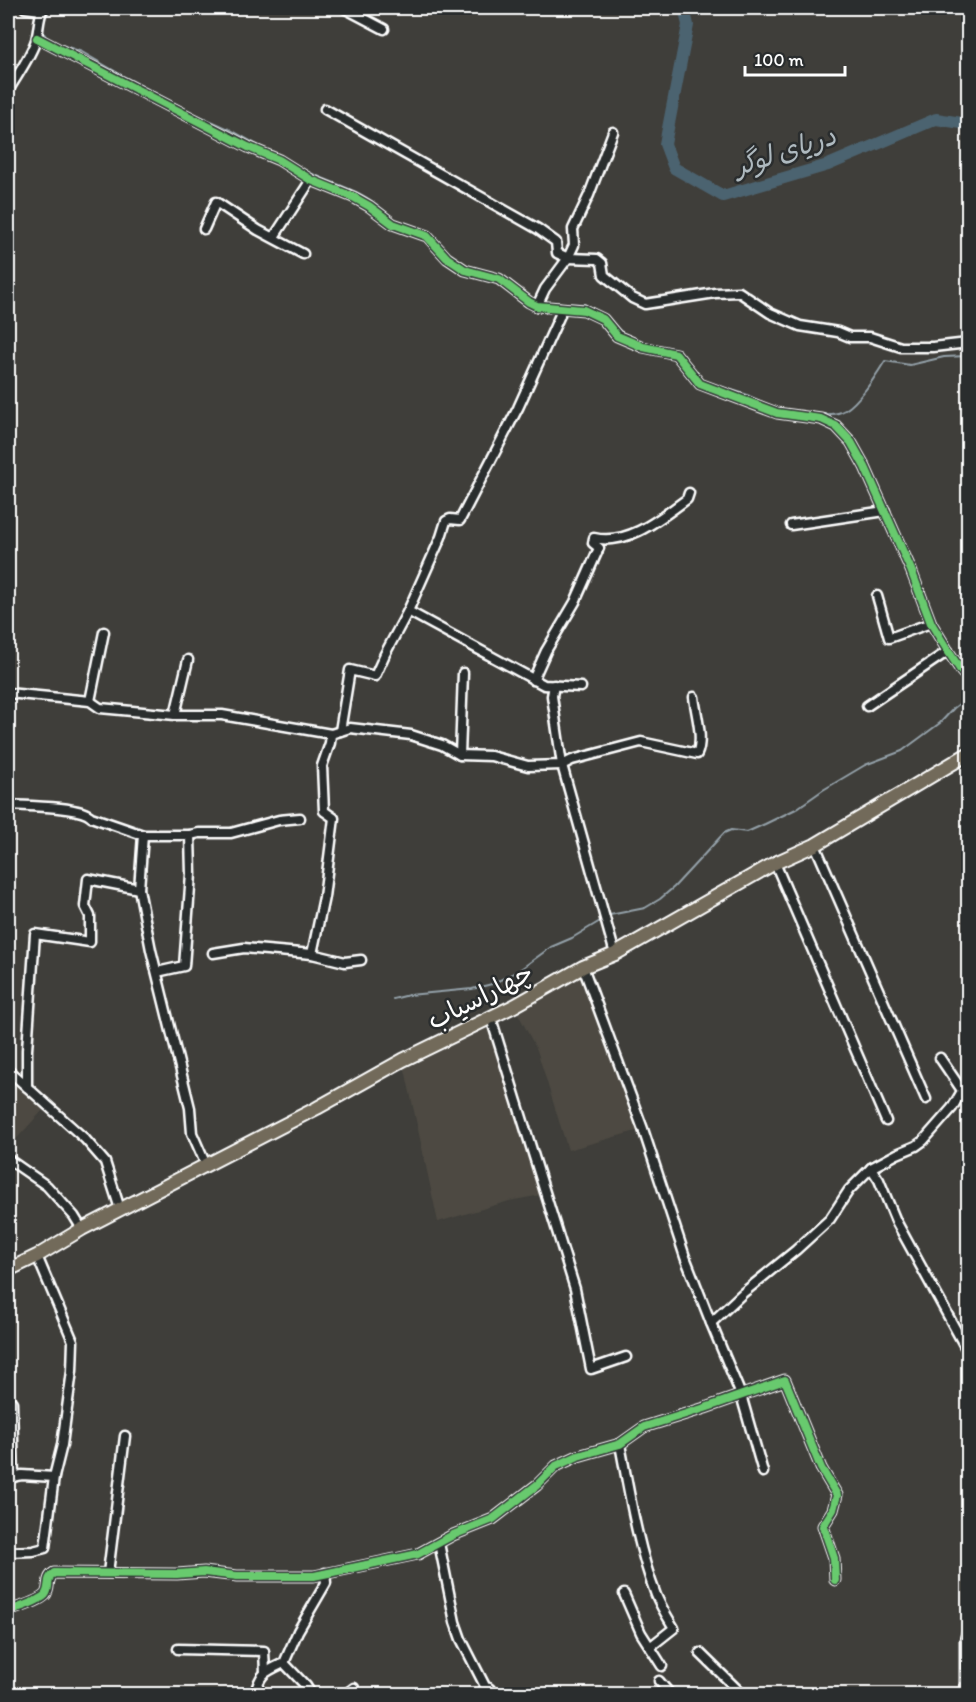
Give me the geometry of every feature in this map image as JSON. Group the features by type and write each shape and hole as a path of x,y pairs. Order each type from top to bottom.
{"highway":[{"name":"چهاراسیاب","path":"8,1270 120,1209 317,1108 403,1060 615,954 775,863 815,845 969,754"}],"street":[{"path":"8,91 37,38 36,30 42,9 25,8"},
{"path":"344,8 384,30"},
{"path":"37,38 248,147 279,160 311,180 353,197 393,224 427,236 447,258 465,270 499,279 537,306 584,310 603,319 617,336 643,347 676,354 700,384 777,413 821,419 836,426 851,442 865,466 911,570 931,623 962,672 969,678"},
{"path":"325,109 538,229 556,242 557,253 568,258 597,259 602,263 604,275 632,298 645,304 715,292 739,292 770,313 801,327 838,332 850,337 870,337 901,347 969,344"},
{"path":"537,306 545,289 568,258 574,245 573,229 589,195 613,132"},
{"path":"274,237 311,180"},
{"path":"204,228 216,202 258,230 303,254"},
{"path":"312,954 324,897 334,818 324,811 322,766 335,733 350,670 375,676 408,611 446,521 460,520 518,408 560,315 559,308"},
{"path":"533,680 546,651 575,602 599,548 593,543 594,538 606,541 638,532 687,499 689,493"},
{"path":"791,525 885,511"},
{"path":"877,596 889,639 931,623"},
{"path":"408,611 544,685 581,687"},
{"path":"90,701 104,632"},
{"path":"867,706 948,651"},
{"path":"175,715 188,660"},
{"path":"460,755 463,673"},
{"path":"554,685 552,696 562,765 615,954"},
{"path":"8,693 90,701 100,708 175,715 222,715 335,733 350,728 411,735 442,745 460,755 491,756 528,766 562,765 572,760 641,742 693,755 697,754 699,733 694,698"},
{"path":"8,805 59,807 87,812 91,817 143,835 231,833 279,820 300,818"},
{"path":"143,835 139,889 151,950 190,1108 192,1133 206,1165"},
{"path":"158,972 184,966 191,874 190,835"},
{"path":"815,845 926,1099"},
{"path":"775,863 886,1121"},
{"path":"27,1087 27,1050 35,934 90,942 90,916 85,906 88,879 139,889"},
{"path":"213,953 244,948 312,954 345,962 361,960"},
{"path":"583,968 643,1129 685,1257 741,1395 763,1472"},
{"path":"491,1018 575,1289 591,1369 626,1357"},
{"path":"940,1058 969,1099"},
{"path":"8,1070 85,1139 105,1162 120,1209"},
{"path":"711,1323 830,1219 849,1190 871,1168 923,1141 952,1108 969,1081"},
{"path":"8,1159 47,1186 75,1216 82,1229"},
{"path":"871,1168 879,1180 897,1221 969,1352"},
{"path":"8,1552 45,1548 54,1477 62,1445 71,1382 73,1341 37,1256"},
{"path":"8,1611 45,1595 48,1579 54,1573 177,1574 204,1572 237,1576 314,1576 418,1554 453,1535 493,1519 537,1485 556,1466 578,1455 620,1444 644,1427 785,1380 821,1468 837,1495 833,1510 823,1526 834,1558 835,1580"},
{"path":"8,1403 12,1402 11,1478 22,1475 54,1477"},
{"path":"108,1573 125,1436"},
{"path":"620,1444 629,1494 646,1562 657,1596 674,1629 650,1647"},
{"path":"439,1543 455,1622 461,1639 487,1690 489,1688 494,1695"},
{"path":"255,1695 257,1684 265,1672 284,1663 298,1631 326,1583 326,1573"},
{"path":"624,1594 641,1633 662,1666"},
{"path":"965,1695 965,1640 968,1629"},
{"path":"178,1649 264,1651 265,1672"},
{"path":"700,1653 742,1695"},
{"path":"284,1663 306,1686 311,1695"},
{"path":"659,1681 670,1695"},
{"path":"346,1695 354,1688"}],"shaded area":[{"path":"583,967 643,1129 568,1150 537,1050 514,1006"},
{"path":"491,1018 546,1194 509,1201 438,1222 403,1060"},
{"path":"8,1078 43,1110 8,1148"}],"waterway":[{"path":"48,39 43,31 43,23 52,8"},
{"name":"دریای لوگر","path":"684,8 688,25 665,144 674,168 723,196 828,165 936,119 968,124"},
{"path":"53,42 82,52 125,77 270,152"},
{"path":"298,167 365,197 398,222"},
{"path":"444,248 453,257"},
{"path":"481,271 498,274 522,292"},
{"path":"546,303 584,304 606,316"},
{"path":"613,325 627,336"},
{"path":"635,340 656,346"},
{"path":"793,411 830,414 847,409 866,390 885,361 910,365 944,357 968,356"},
{"path":"708,383 745,394 770,406"},
{"path":"393,999 409,995 472,989 492,984 518,971 551,947 572,938 610,915 645,908 674,887 724,833 731,830 747,832 765,824 796,809 865,765 902,751 940,723 968,697"}],"cycle path":[{"path":"37,38 248,147 279,160 311,180 353,197 393,224 427,236 447,258 465,270 499,279 537,306 584,310 603,319 617,336 643,347 676,354 700,384 777,413 821,419 836,426 851,442 865,467 911,570 931,623 968,678"},
{"path":"8,1611 42,1598 48,1589 51,1575 54,1573 177,1574 204,1572 237,1576 314,1576 418,1554 453,1535 493,1519 537,1485 556,1466 578,1456 620,1444 644,1427 785,1380 821,1468 837,1495 833,1510 823,1526 834,1558 835,1580"}]}
